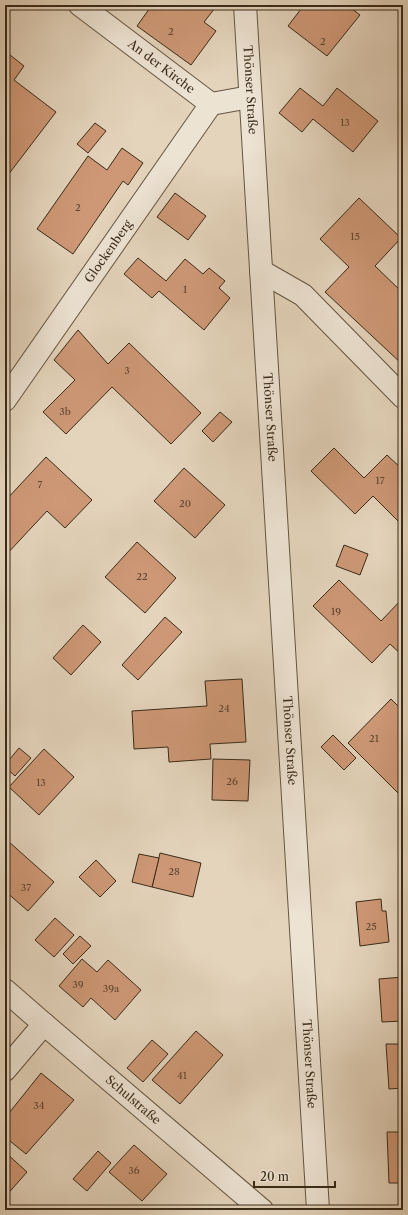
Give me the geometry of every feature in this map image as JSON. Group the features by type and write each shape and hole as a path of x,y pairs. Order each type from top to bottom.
{"street":[{"name":"An der Kirche","path":"80,5 211,104"},
{"name":"Thönser Straße","path":"245,5 318,1210"},
{"path":"211,104 250,97"},
{"name":"Glockenberg","path":"5,400 211,104"},
{"path":"261,271 303,295 403,398"},
{"name":"Schulstraße","path":"5,990 262,1210"},
{"path":"5,1070 44,1024"}],"building":[{"path":"152,5 210,5 215,8 204,22 216,31 191,65 137,26"},
{"path":"304,5 347,5 360,15 327,56 288,26"},
{"path":"5,51 24,66 14,80 56,112 5,179"},
{"path":"300,88 323,106 337,88 378,121 353,152 313,119 302,132 279,113"},
{"path":"95,123 106,131 88,153 77,144"},
{"path":"122,148 143,163 128,185 123,181 73,254 37,229 88,156 107,170"},
{"path":"175,193 206,216 188,240 157,217"},
{"path":"359,198 401,238 375,266 403,293 403,365 325,292 349,267 320,239"},
{"path":"138,258 166,281 185,259 203,274 209,268 225,281 219,288 230,298 204,330 159,291 152,298 124,274"},
{"path":"78,330 108,364 129,343 201,413 171,444 112,387 66,434 43,412 75,380 54,360"},
{"path":"220,412 232,422 213,442 202,431"},
{"path":"334,448 364,478 387,455 403,470 403,526 373,496 355,514 311,471"},
{"path":"46,457 92,500 65,528 47,511 5,556 5,501"},
{"path":"184,468 225,505 195,538 154,501"},
{"path":"137,542 176,578 145,613 105,577"},
{"path":"344,545 368,554 360,575 336,566"},
{"path":"339,580 381,621 403,598 403,656 390,644 372,663 313,606"},
{"path":"165,617 182,632 138,680 122,665"},
{"path":"83,625 101,642 71,675 53,658"},
{"path":"242,679 246,742 210,744 211,759 169,762 168,747 134,749 132,711 207,706 205,681"},
{"path":"391,699 403,711 403,738 401,741 403,743 403,798 348,743"},
{"path":"333,735 356,758 344,770 321,747"},
{"path":"19,748 31,758 15,776 5,767 5,765"},
{"path":"44,749 74,777 39,815 9,787"},
{"path":"213,759 250,760 248,801 212,800"},
{"path":"8,841 54,882 28,911 5,891 5,844"},
{"path":"160,853 201,863 193,897 152,887"},
{"path":"139,854 159,858 152,887 132,882"},
{"path":"96,860 116,881 100,897 79,877"},
{"path":"381,899 382,911 386,911 389,942 360,946 356,902"},
{"path":"403,915 403,936 401,916"},
{"path":"55,918 74,935 54,957 35,940"},
{"path":"80,936 91,946 73,964 63,954"},
{"path":"82,959 97,972 108,960 141,990 115,1020 91,998 83,1007 59,986"},
{"path":"403,977 403,1021 382,1022 379,979"},
{"path":"196,1031 223,1055 180,1104 152,1080"},
{"path":"152,1040 168,1054 143,1082 127,1068"},
{"path":"386,1044 403,1044 403,1088 389,1089"},
{"path":"41,1073 74,1100 26,1154 5,1137 5,1118"},
{"path":"387,1132 403,1132 403,1183 389,1183"},
{"path":"134,1145 167,1174 142,1201 109,1172"},
{"path":"98,1151 111,1163 87,1191 73,1179"},
{"path":"5,1152 27,1172 5,1197"},
{"path":"49,1205 55,1210 44,1210"}]}
